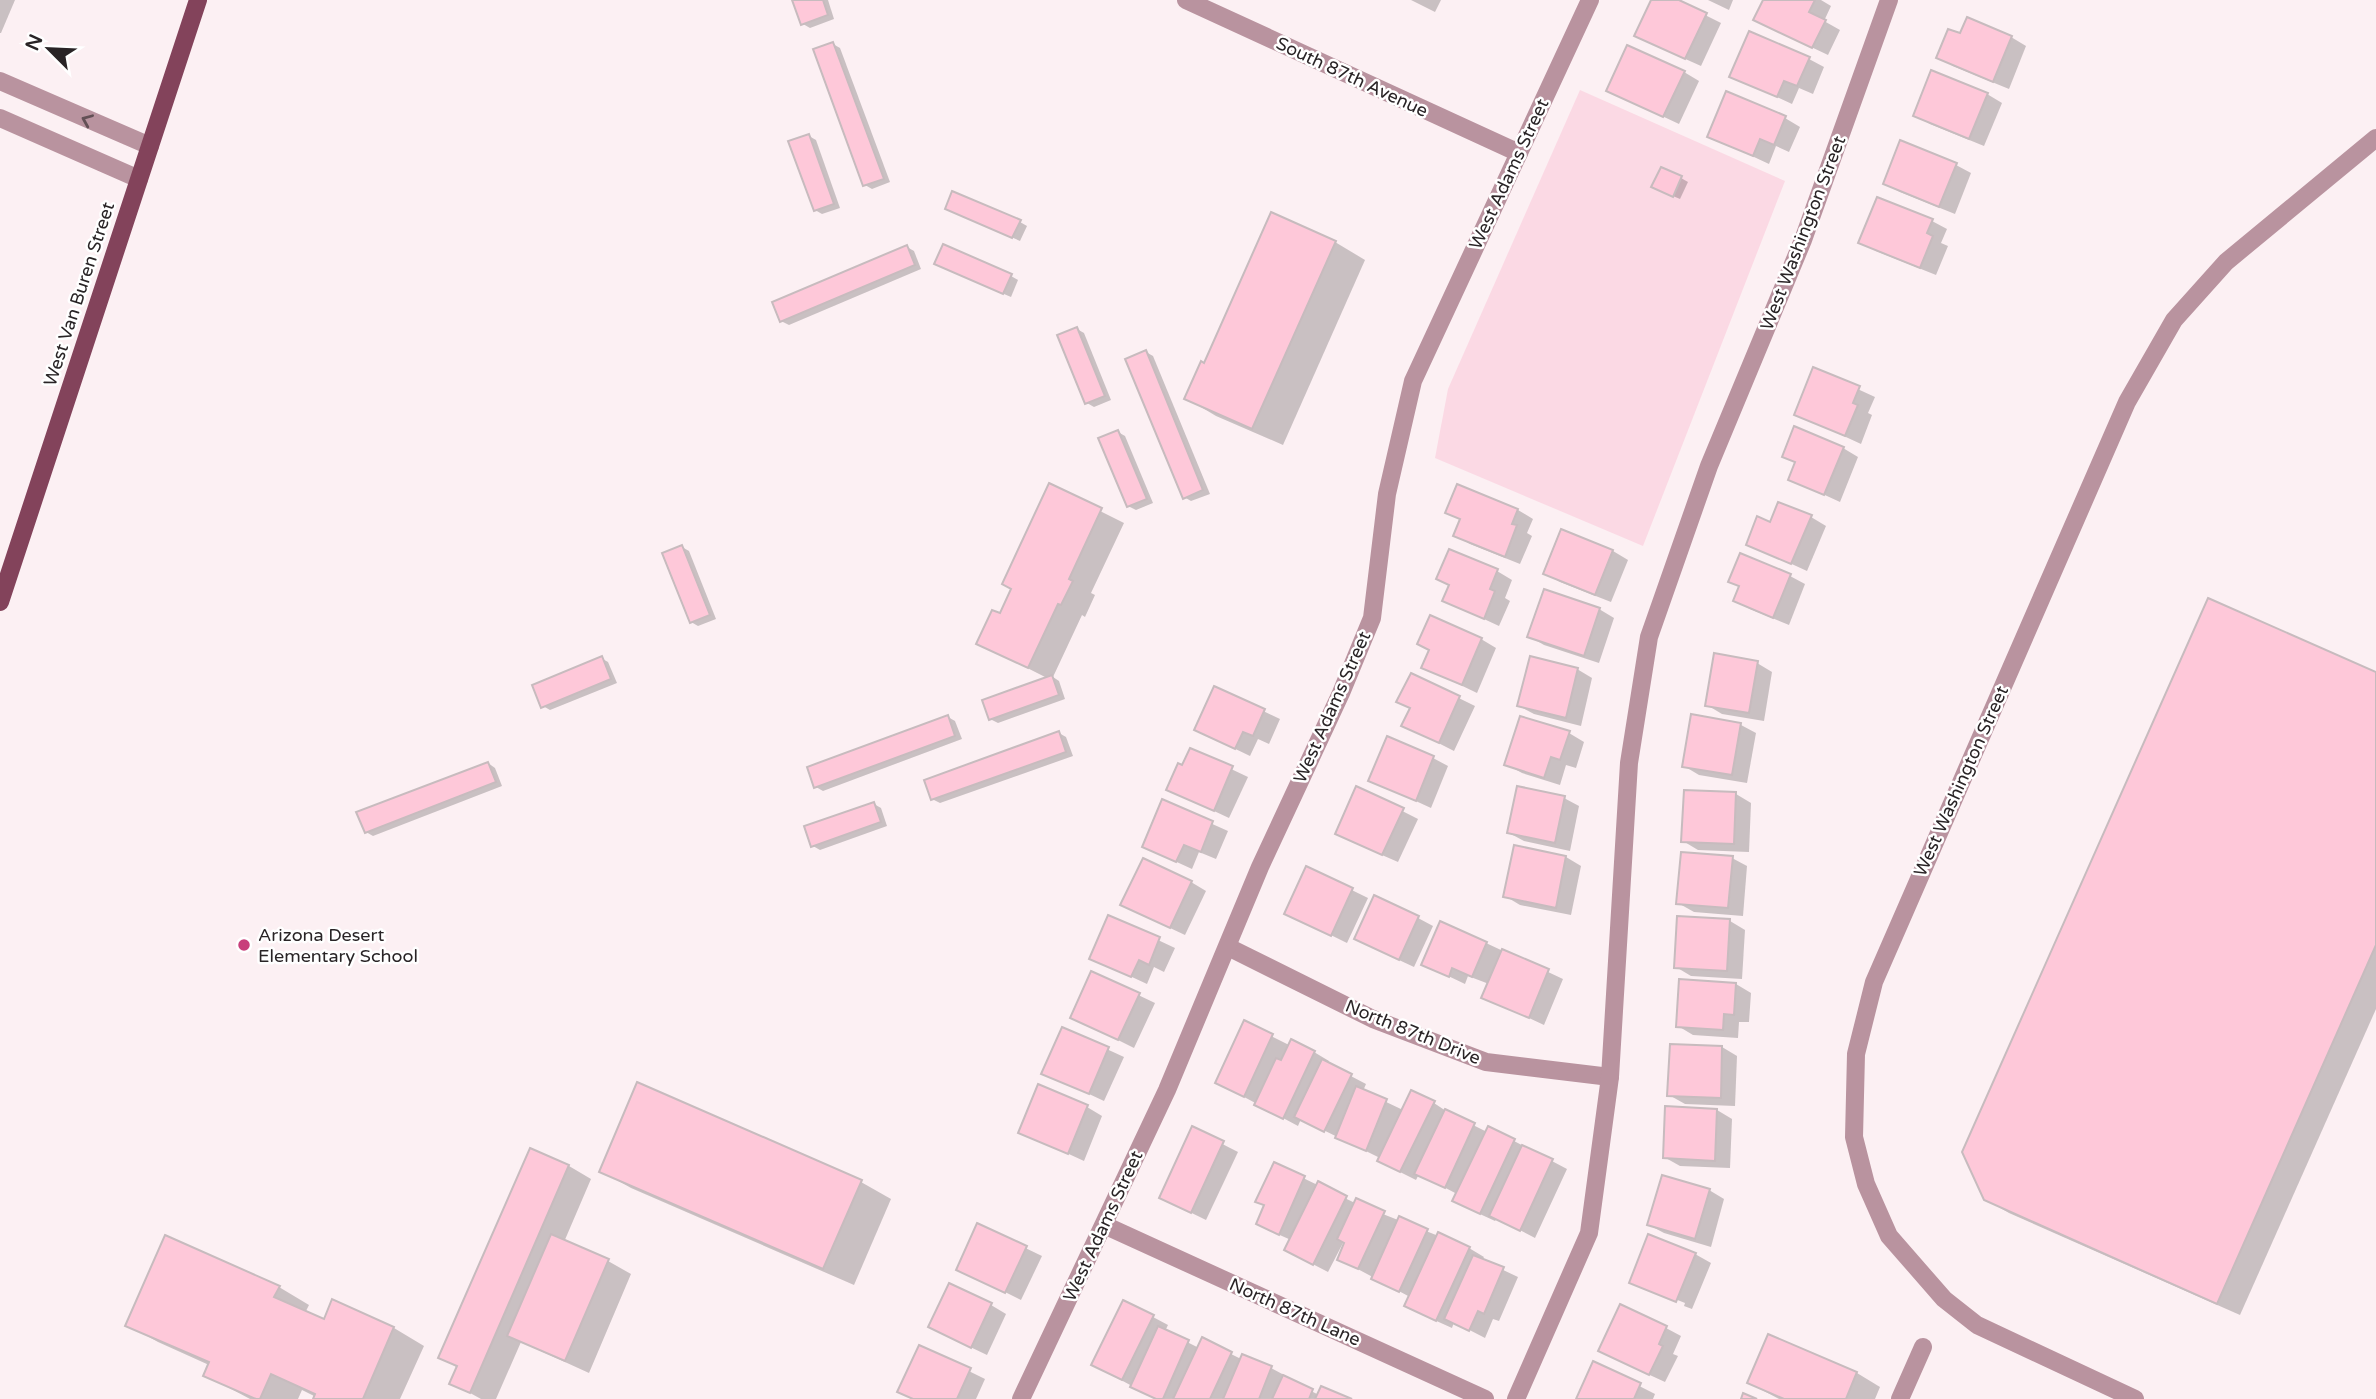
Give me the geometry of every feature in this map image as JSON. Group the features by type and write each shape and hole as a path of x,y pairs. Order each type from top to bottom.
{"main road":[{"name":"West Van Buren Street","path":"0,602 198,0"}],"street":[{"name":"South 87th Avenue","path":"1186,0 1519,153"},
{"name":"West Adams Street","path":"1021,1399 1167,1090 1261,867 1341,693 1372,618 1387,494 1413,381 1590,0"},
{"name":"West Washington Street","path":"1516,1399 1589,1233 1610,1077 1629,764 1648,637 1709,466 1803,240 1889,0"},
{"path":"0,81 150,146"},
{"path":"0,118 139,179"},
{"name":"West Washington Street","path":"2135,1399 1977,1325 1944,1299 1889,1236 1867,1184 1854,1137 1856,1054 1874,982 2127,402 2174,320 2226,262 2376,138"},
{"name":"North 87th Drive","path":"1228,947 1373,1019 1486,1062 1610,1077"},
{"name":"North 87th Lane","path":"1104,1225 1485,1399"},
{"path":"1900,1399 1923,1347"}],"shaded area":[{"path":"1580,90 1785,181 1643,546 1435,458 1448,389"}],"building":[{"path":"792,0 823,0 828,15 801,25"},
{"path":"1651,0 1679,0 1707,13 1685,59 1634,36"},
{"path":"1763,0 1815,0 1809,12 1826,20 1812,48 1753,20"},
{"path":"1967,17 2012,36 1993,82 1936,58 1948,29 1960,33"},
{"path":"1749,31 1810,57 1797,86 1784,81 1777,97 1729,77"},
{"path":"833,42 884,179 863,186 813,49"},
{"path":"1627,45 1685,71 1663,117 1606,91"},
{"path":"1931,70 1988,93 1969,139 1913,116"},
{"path":"1726,91 1786,116 1774,145 1760,139 1753,156 1707,137"},
{"path":"809,134 834,204 814,211 788,141"},
{"path":"1900,140 1957,163 1939,207 1883,184"},
{"path":"1661,167 1682,176 1673,197 1651,187"},
{"path":"952,191 1021,220 1012,238 945,209"},
{"path":"1877,197 1933,219 1927,233 1933,236 1920,268 1858,243"},
{"path":"1271,212 1336,241 1252,429 1184,399 1201,361 1204,363"},
{"path":"943,244 1012,274 1003,294 934,264"},
{"path":"907,245 915,265 780,322 772,302"},
{"path":"1077,327 1105,396 1085,404 1057,335"},
{"path":"1146,350 1203,490 1183,499 1125,359"},
{"path":"1813,367 1860,386 1853,403 1858,405 1845,436 1794,415"},
{"path":"1794,426 1844,447 1824,495 1788,480 1795,462 1782,457"},
{"path":"1118,430 1147,499 1127,507 1098,438"},
{"path":"1049,483 1102,508 1069,579 1073,581 1061,605 1058,604 1028,668 976,644 992,610 1000,613 1011,589 1002,584"},
{"path":"1457,484 1518,509 1512,524 1517,525 1505,557 1453,536 1460,519 1445,513"},
{"path":"1778,502 1812,515 1791,564 1746,545 1757,516 1770,522"},
{"path":"1561,529 1613,550 1595,595 1543,574"},
{"path":"682,545 710,615 690,623 662,553"},
{"path":"1449,549 1498,569 1490,589 1495,591 1484,619 1442,601 1449,585 1436,579"},
{"path":"1740,553 1791,574 1773,618 1733,601 1739,586 1728,582"},
{"path":"1544,589 1600,608 1584,656 1527,637"},
{"path":"2208,598 2376,672 2376,945 2217,1304 1984,1200 1962,1152"},
{"path":"1430,615 1482,638 1462,685 1421,668 1429,650 1417,644"},
{"path":"1714,653 1758,661 1749,713 1705,706"},
{"path":"602,656 611,679 541,708 532,685"},
{"path":"1530,656 1578,668 1566,718 1517,706"},
{"path":"1411,673 1460,696 1439,743 1401,726 1410,708 1396,702"},
{"path":"1052,675 1059,695 989,720 982,700"},
{"path":"1214,686 1265,709 1253,736 1243,732 1235,749 1194,730"},
{"path":"1691,714 1741,723 1732,775 1682,767"},
{"path":"948,715 955,736 814,788 807,767"},
{"path":"1520,716 1570,731 1560,760 1551,757 1544,778 1504,765"},
{"path":"1059,731 1066,752 931,800 924,780"},
{"path":"1387,736 1434,756 1416,801 1368,781"},
{"path":"1190,748 1233,766 1214,811 1166,790 1178,763 1182,765"},
{"path":"488,762 496,782 365,833 356,812"},
{"path":"1356,786 1404,808 1382,855 1335,834"},
{"path":"1517,786 1565,796 1555,843 1507,833"},
{"path":"1684,790 1736,792 1734,844 1681,842"},
{"path":"1162,799 1213,821 1201,852 1184,845 1176,862 1142,847"},
{"path":"874,802 881,822 811,847 804,826"},
{"path":"1514,845 1566,856 1556,908 1503,897"},
{"path":"1681,852 1733,856 1728,908 1676,904"},
{"path":"1143,858 1192,881 1170,928 1120,905"},
{"path":"1306,866 1353,888 1331,936 1284,914"},
{"path":"1374,895 1419,916 1399,960 1354,939"},
{"path":"1108,915 1160,937 1149,965 1139,960 1131,977 1089,959"},
{"path":"1677,916 1730,919 1727,971 1674,968"},
{"path":"1440,921 1487,942 1472,977 1452,968 1449,977 1421,965"},
{"path":"1502,949 1549,969 1529,1018 1481,998"},
{"path":"1091,971 1140,993 1118,1040 1070,1018"},
{"path":"1679,979 1736,983 1734,1015 1724,1014 1723,1030 1676,1027"},
{"path":"1244,1020 1273,1034 1244,1097 1215,1083"},
{"path":"1062,1027 1109,1047 1089,1094 1041,1074"},
{"path":"1291,1039 1315,1051 1283,1119 1254,1105 1276,1058 1281,1060"},
{"path":"1670,1044 1722,1046 1721,1098 1667,1096"},
{"path":"1322,1059 1352,1074 1324,1132 1294,1117"},
{"path":"637,1082 862,1180 823,1269 599,1172"},
{"path":"1038,1084 1088,1105 1068,1154 1018,1133"},
{"path":"1356,1086 1387,1099 1366,1151 1335,1138"},
{"path":"1411,1090 1435,1101 1400,1172 1377,1161"},
{"path":"1665,1106 1717,1109 1715,1161 1663,1158"},
{"path":"1445,1109 1475,1123 1445,1188 1414,1174"},
{"path":"1192,1126 1224,1141 1191,1213 1159,1198"},
{"path":"1488,1126 1515,1139 1480,1214 1452,1201"},
{"path":"1522,1145 1553,1159 1520,1231 1489,1216"},
{"path":"530,1148 569,1165 470,1393 449,1384 457,1366 438,1358"},
{"path":"1274,1162 1305,1176 1279,1235 1256,1224 1264,1205 1255,1202"},
{"path":"1662,1175 1710,1189 1695,1239 1647,1225"},
{"path":"1318,1181 1347,1196 1313,1265 1284,1250"},
{"path":"1356,1198 1385,1211 1358,1269 1337,1260 1344,1243 1337,1239"},
{"path":"1399,1216 1428,1229 1399,1292 1371,1279"},
{"path":"977,1223 1027,1246 1005,1293 956,1270"},
{"path":"1438,1232 1470,1247 1436,1321 1404,1306"},
{"path":"551,1234 609,1259 565,1361 507,1336"},
{"path":"1648,1234 1696,1253 1676,1302 1629,1283"},
{"path":"165,1235 280,1286 274,1297 324,1319 332,1299 394,1327 363,1399 313,1399 315,1394 271,1374 260,1399 256,1399 203,1376 209,1362 125,1326"},
{"path":"1473,1255 1504,1267 1484,1314 1478,1311 1469,1331 1444,1319"},
{"path":"949,1283 992,1303 971,1348 928,1327"},
{"path":"1123,1300 1154,1315 1122,1380 1091,1365"},
{"path":"1620,1304 1667,1326 1659,1344 1663,1346 1649,1375 1598,1351"},
{"path":"1158,1326 1189,1340 1163,1399 1156,1399 1130,1387"},
{"path":"1768,1334 1857,1372 1846,1399 1784,1399 1747,1383"},
{"path":"1202,1337 1232,1352 1210,1399 1173,1399"},
{"path":"919,1345 971,1368 957,1399 913,1399 897,1392"},
{"path":"1242,1354 1272,1366 1259,1399 1223,1399"},
{"path":"1593,1361 1641,1383 1634,1399 1576,1399"},
{"path":"1283,1375 1313,1389 1309,1399 1272,1399"},
{"path":"1321,1386 1352,1399 1315,1399"},
{"path":"1743,1393 1757,1399 1741,1399"}],"place":[{"name":"Arizona Desert Elementary School","path":"244,945"}]}
